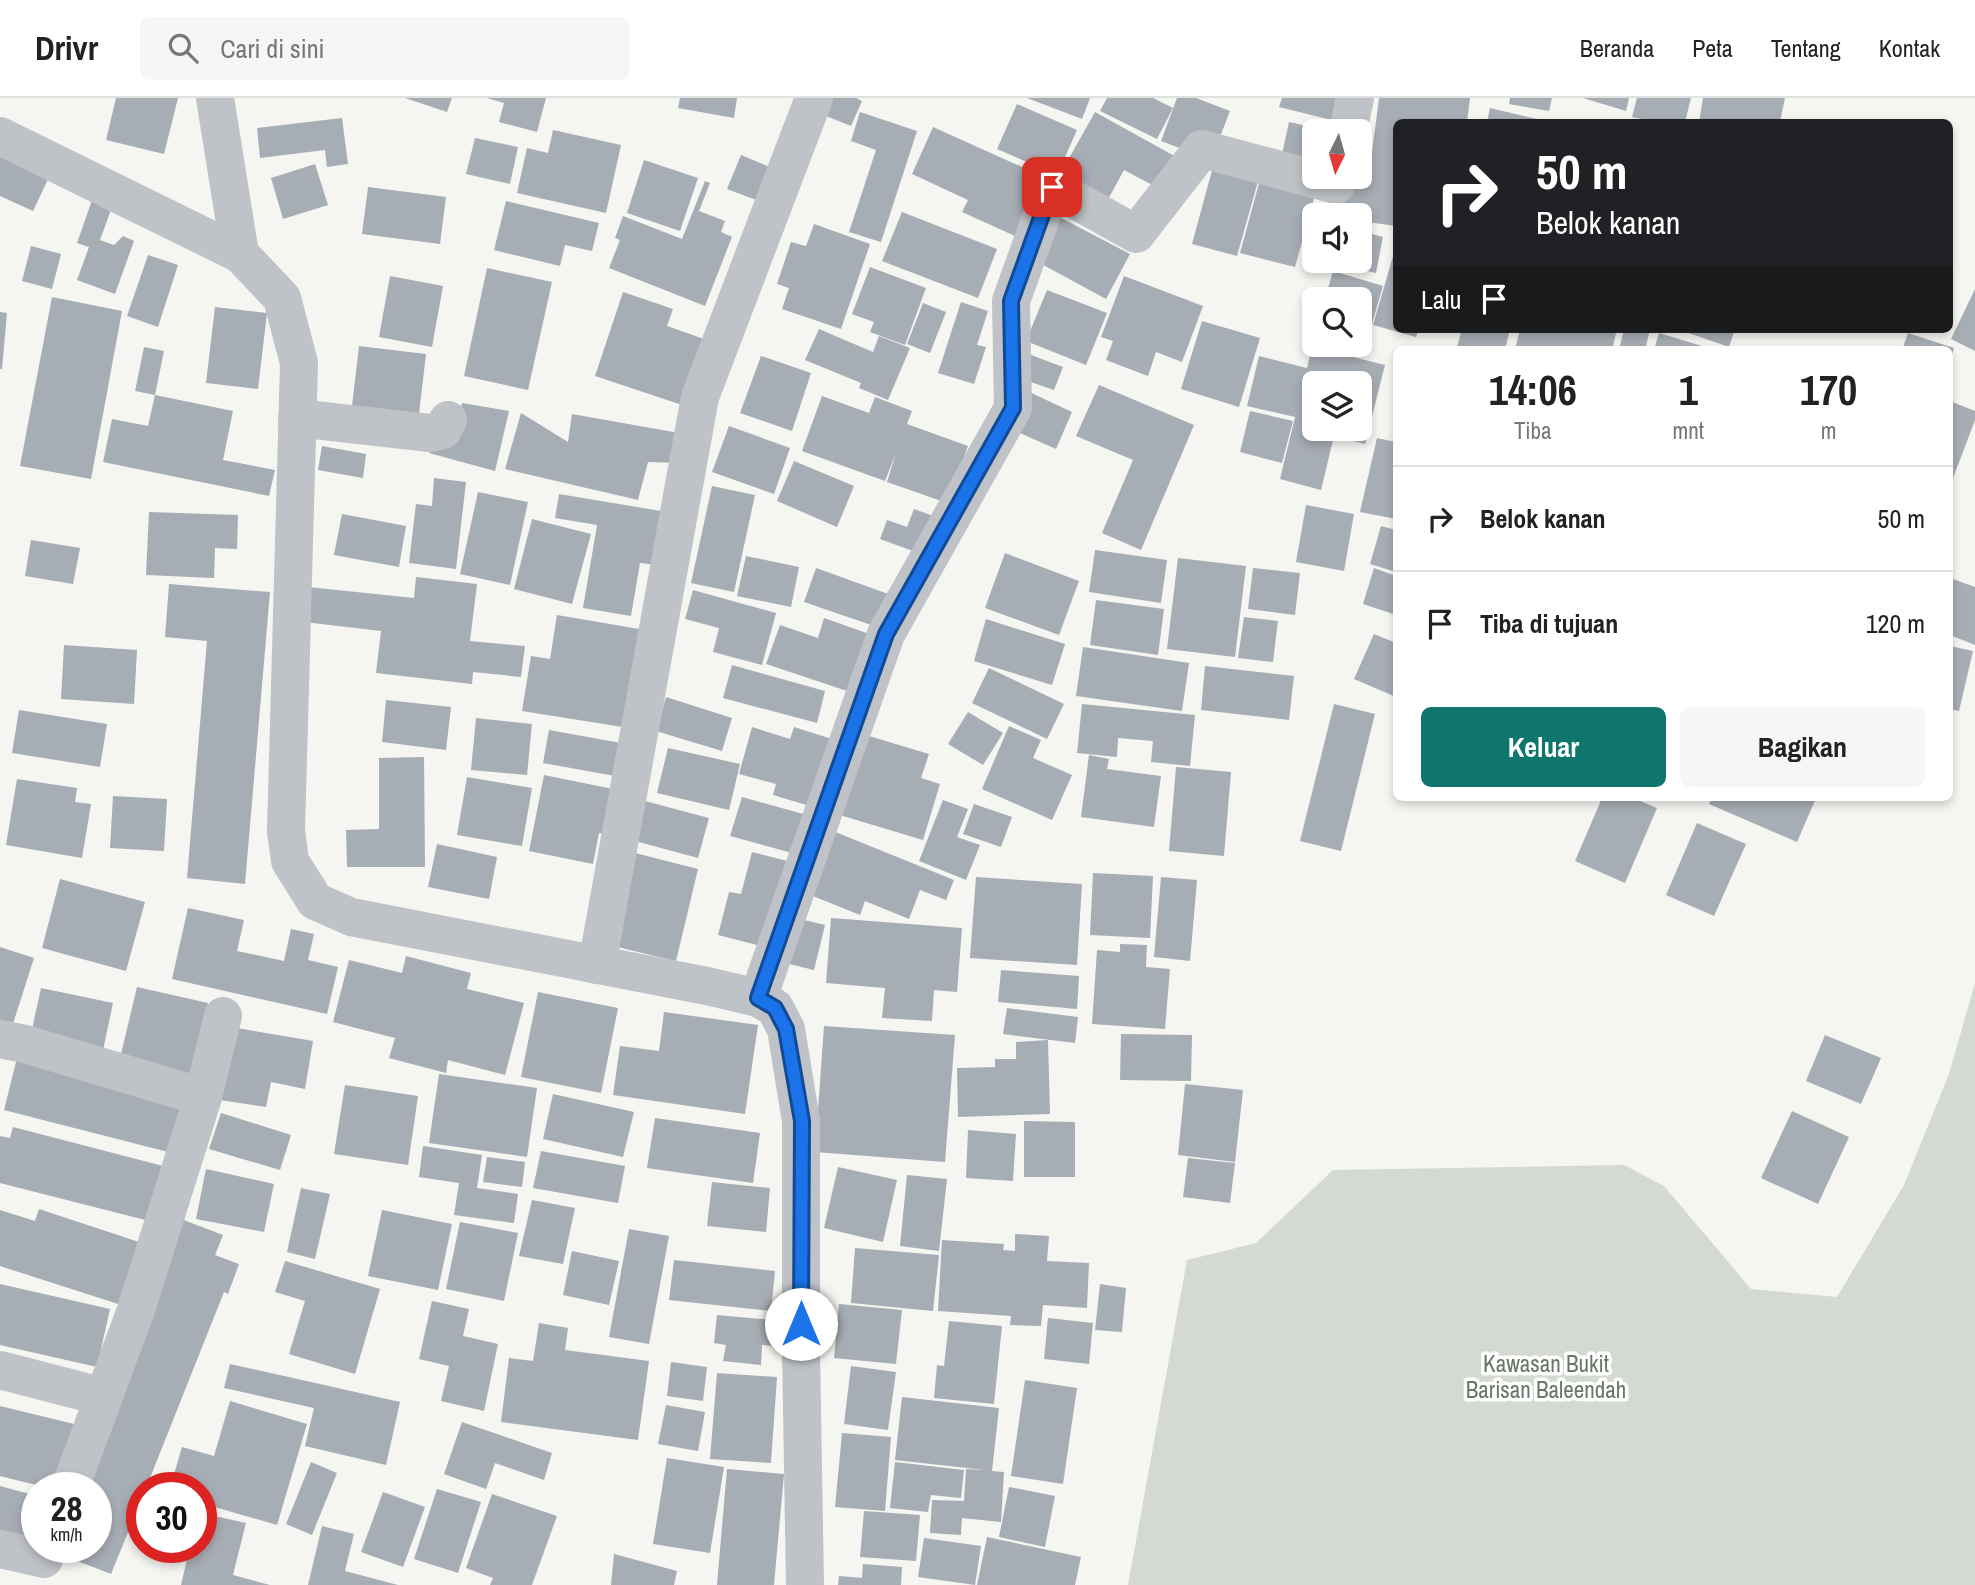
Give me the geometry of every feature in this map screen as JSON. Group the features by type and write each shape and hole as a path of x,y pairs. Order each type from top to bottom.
{"street":[{"path":"215,98 240,254"},
{"path":"597,965 700,397 814,98"},
{"path":"1351,119 1355,98"},
{"path":"0,136 240,254 282,298 299,363 286,831 290,861 315,901 351,917 707,986 758,998 775,1008 786,1029 802,1121 801,1349 805,1585"},
{"path":"758,998 886,634 1013,408 1011,301 1052,187 1136,234 1202,149 1302,176"},
{"path":"297,418 430,433 443,430 448,420"},
{"path":"76,1472 136,1310 203,1097 223,1016"},
{"path":"0,1039 203,1097"},
{"path":"0,1370 104,1397"},
{"path":"0,1549 43,1564"}],"green space":[{"name":"Kawasan Bukit Barisan Baleendah","path":"1975,983 1975,1585 1128,1585 1187,1260 1256,1243 1333,1170 1624,1165 1664,1186 1751,1289 1837,1297 1904,1185 1949,1074"}],"building":[{"path":"116,98 178,98 164,154 106,140"},
{"path":"405,98 452,98 447,112"},
{"path":"487,98 546,98 537,132 499,122 504,103"},
{"path":"680,98 737,98 734,118 678,108"},
{"path":"821,98 856,98 862,101 851,126 816,112"},
{"path":"1027,98 1090,98 1082,119"},
{"path":"1107,98 1153,98 1173,108 1157,139 1100,111"},
{"path":"1177,98 1196,98 1230,111 1211,160 1161,141"},
{"path":"1282,98 1355,98 1349,119 1328,119 1279,107"},
{"path":"1379,98 1470,98 1467,119 1393,119 1393,226 1372,223 1372,203 1343,203 1345,189 1372,189 1372,153"},
{"path":"1510,98 1552,98 1549,111 1509,104"},
{"path":"1583,98 1629,98 1626,111"},
{"path":"1637,98 1691,98 1686,119 1632,117"},
{"path":"1703,98 1785,98 1781,119 1700,119"},
{"path":"1017,104 1077,130 1057,175 997,149"},
{"path":"1490,108 1537,119 1488,119"},
{"path":"860,112 917,131 881,242 849,232 876,150 851,141"},
{"path":"1095,112 1178,158 1160,189 1124,170 1106,203 1059,176"},
{"path":"342,118 348,164 327,167 325,150 260,158 257,128"},
{"path":"1289,122 1302,125 1302,159 1282,154"},
{"path":"933,127 1042,176 1015,236 962,212 968,200 912,174"},
{"path":"553,130 621,145 606,213 517,193 527,148 548,153"},
{"path":"475,138 518,147 510,184 466,174"},
{"path":"1220,141 1266,153 1237,256 1192,244"},
{"path":"0,153 50,175 33,211 0,196"},
{"path":"1267,154 1302,169 1302,189 1317,189 1313,203 1302,203 1302,242 1295,267 1240,253"},
{"path":"741,155 777,170 764,203 727,189"},
{"path":"644,160 698,178 680,231 627,213"},
{"path":"315,164 328,205 283,219 271,178"},
{"path":"705,181 710,183 699,211 725,221 721,232 732,237 705,306 609,268 620,240 615,238 623,216 682,239"},
{"path":"368,187 446,197 440,244 362,234"},
{"path":"92,200 112,207 100,240 114,245 123,236 134,241 115,294 77,280 89,247 77,243"},
{"path":"506,201 599,223 592,251 565,245 560,266 494,250"},
{"path":"1046,210 1130,254 1106,299 1023,254"},
{"path":"902,212 997,249 978,298 882,261"},
{"path":"814,224 870,244 841,329 782,309 789,288 777,284 791,242 806,246"},
{"path":"1372,234 1383,237 1376,273 1372,272"},
{"path":"31,246 61,254 52,289 22,281"},
{"path":"148,255 178,265 158,327 127,316"},
{"path":"1393,256 1393,331 1373,325"},
{"path":"870,267 926,288 905,345 870,332 874,322 852,314"},
{"path":"487,268 552,282 528,390 464,376"},
{"path":"1332,273 1383,286 1372,324 1372,287 1328,287"},
{"path":"390,276 443,286 432,347 379,337"},
{"path":"1124,276 1203,306 1182,362 1156,352 1148,376 1106,360 1113,341 1101,337"},
{"path":"1975,289 1975,351 1951,339"},
{"path":"1047,290 1107,313 1086,365 1026,341"},
{"path":"623,292 673,309 667,326 704,339 682,405 595,376"},
{"path":"52,297 122,311 91,479 20,466"},
{"path":"961,302 988,311 977,345 986,347 974,384 938,373"},
{"path":"923,303 946,312 930,353 907,344"},
{"path":"215,307 267,313 258,389 206,383"},
{"path":"0,312 7,313 2,369 0,369"},
{"path":"1202,321 1260,338 1239,407 1181,389"},
{"path":"819,329 873,352 879,336 910,348 888,400 859,388 861,383 805,360"},
{"path":"1402,333 1418,333 1416,337"},
{"path":"1461,333 1509,333 1506,346 1457,346"},
{"path":"1519,333 1616,333 1613,346 1516,346"},
{"path":"1623,333 1649,333 1646,346 1620,346"},
{"path":"1659,333 1702,346 1655,346"},
{"path":"1689,333 1734,333 1729,346"},
{"path":"1908,333 1948,346 1903,346"},
{"path":"359,346 426,354 419,414 352,406"},
{"path":"144,347 164,351 155,395 135,391"},
{"path":"1010,347 1063,367 1054,390 1001,372"},
{"path":"761,356 811,373 792,431 740,413"},
{"path":"1259,356 1307,368 1310,357 1353,357 1385,365 1372,416 1372,371 1302,371 1302,441 1333,441 1321,490 1280,479 1295,417 1247,406"},
{"path":"1012,384 1072,412 1056,449 995,422"},
{"path":"1099,385 1194,425 1141,550 1102,533 1133,460 1076,436"},
{"path":"155,395 233,411 223,460 275,470 269,496 103,462 112,419 148,426"},
{"path":"822,396 869,413 875,397 912,411 907,424 968,446 947,503 887,482 896,453 885,481 802,451"},
{"path":"1953,402 1975,411 1975,420 1953,478"},
{"path":"462,403 509,411 495,471 429,453 457,425"},
{"path":"1250,411 1293,421 1282,463 1240,452"},
{"path":"521,413 568,442 572,414 679,433 679,463 648,462 638,500 505,469"},
{"path":"729,426 790,448 774,494 712,472"},
{"path":"1377,438 1393,441 1393,518 1360,512"},
{"path":"322,446 366,454 363,478 318,470"},
{"path":"794,461 854,486 837,527 777,501"},
{"path":"434,478 466,482 456,569 409,563 416,504 432,506"},
{"path":"712,486 755,495 734,592 691,583"},
{"path":"478,492 528,502 510,585 460,574"},
{"path":"559,494 667,512 658,565 640,563 631,616 583,608 597,525 555,518"},
{"path":"1306,505 1354,514 1344,571 1296,562"},
{"path":"914,509 939,518 924,555 880,539 887,520 907,527"},
{"path":"149,512 238,515 237,549 215,548 214,578 146,575"},
{"path":"342,514 406,526 399,567 334,555"},
{"path":"532,519 591,534 572,604 514,589"},
{"path":"1381,526 1393,529 1393,571 1370,564"},
{"path":"31,540 80,548 73,584 25,576"},
{"path":"1095,550 1167,560 1161,603 1089,592"},
{"path":"1005,553 1079,581 1059,635 985,608"},
{"path":"746,556 799,567 791,607 737,596"},
{"path":"1178,558 1246,566 1235,657 1167,649"},
{"path":"816,568 891,595 880,628 804,602"},
{"path":"1253,568 1300,573 1295,615 1248,609"},
{"path":"1374,568 1393,575 1393,614 1363,604"},
{"path":"416,577 477,584 470,641 525,646 521,677 473,672 472,684 376,673 381,631 304,622 308,587 414,598"},
{"path":"1953,579 1975,587 1975,645 1953,636"},
{"path":"169,584 270,592 245,884 187,878 207,641 165,637"},
{"path":"693,590 776,613 762,665 713,652 719,628 685,619"},
{"path":"1096,600 1164,609 1158,655 1090,645"},
{"path":"557,615 651,631 635,729 522,711 531,656 550,659"},
{"path":"1244,617 1278,621 1273,662 1238,658"},
{"path":"824,618 875,636 856,694 766,664 780,625 818,638"},
{"path":"986,619 1065,644 1052,685 974,661"},
{"path":"1374,634 1393,642 1393,696 1354,679"},
{"path":"64,645 137,650 134,704 61,699"},
{"path":"1083,647 1189,663 1182,711 1076,696"},
{"path":"1953,647 1973,651 1959,711 1953,710"},
{"path":"732,665 825,691 817,723 723,698"},
{"path":"1205,666 1294,676 1289,720 1201,710"},
{"path":"989,668 1064,704 1047,739 972,703"},
{"path":"666,697 732,718 722,751 656,731"},
{"path":"386,700 451,707 446,750 382,742"},
{"path":"1082,704 1195,715 1190,766 1151,762 1153,741 1118,738 1117,757 1077,753"},
{"path":"1334,704 1375,714 1341,851 1300,841"},
{"path":"19,710 107,724 100,767 12,753"},
{"path":"968,712 1003,733 983,765 948,744"},
{"path":"476,718 532,724 527,775 471,770"},
{"path":"1009,726 1041,740 1033,758 1072,775 1052,820 982,789"},
{"path":"752,727 790,739 794,727 835,740 839,727 929,754 921,778 940,784 923,840 773,795 776,784 739,774"},
{"path":"549,730 632,745 626,778 543,763"},
{"path":"668,748 740,764 729,810 657,793"},
{"path":"1089,755 1109,759 1107,769 1161,776 1154,827 1081,817"},
{"path":"424,757 425,867 347,867 346,830 379,829 379,758"},
{"path":"1176,767 1231,772 1224,856 1169,851"},
{"path":"544,775 613,789 615,836 599,833 593,864 529,851"},
{"path":"467,777 532,788 522,846 457,835"},
{"path":"17,779 77,788 75,802 91,804 82,858 6,845"},
{"path":"113,796 167,799 164,851 110,848"},
{"path":"742,797 810,816 799,855 730,836"},
{"path":"943,800 968,809 957,837 980,845 966,880 919,861"},
{"path":"645,801 709,818 698,858 635,841"},
{"path":"1601,801 1640,801 1657,808 1625,883 1575,861"},
{"path":"1710,801 1815,801 1797,842 1709,804"},
{"path":"974,804 1012,817 1001,847 963,834"},
{"path":"1697,823 1746,844 1714,916 1666,895"},
{"path":"823,827 954,880 946,900 920,890 909,919 865,901 860,915 798,890"},
{"path":"437,844 497,857 489,899 428,887"},
{"path":"752,852 795,863 773,949 718,935 729,892 741,894"},
{"path":"635,853 698,869 676,961 613,946"},
{"path":"1093,873 1153,876 1150,938 1090,935"},
{"path":"976,877 1082,884 1077,965 970,958"},
{"path":"1161,877 1197,880 1190,961 1154,957"},
{"path":"60,879 145,902 126,971 42,948"},
{"path":"188,908 244,920 237,951 284,961 291,929 314,934 308,960 338,967 327,1014 172,979"},
{"path":"796,918 825,925 814,970 785,963"},
{"path":"831,918 962,928 957,992 934,990 932,1021 882,1018 885,988 826,983"},
{"path":"1120,944 1147,945 1146,967 1170,969 1165,1029 1092,1024 1097,950 1120,952"},
{"path":"0,947 34,958 10,1033 0,1030"},
{"path":"406,956 471,973 467,989 524,1003 505,1075 448,1060 446,1073 389,1058 395,1038 333,1022 349,960 402,973"},
{"path":"1001,970 1079,976 1077,1009 998,1002"},
{"path":"137,987 208,1003 191,1075 120,1058"},
{"path":"41,988 113,1003 103,1050 31,1034"},
{"path":"538,992 618,1008 601,1093 521,1077"},
{"path":"1007,1008 1078,1017 1075,1043 1003,1034"},
{"path":"664,1012 758,1025 745,1114 613,1095 620,1046 659,1051"},
{"path":"824,1026 955,1035 945,1162 815,1152"},
{"path":"231,1027 313,1041 305,1089 271,1082 266,1107 220,1100"},
{"path":"1121,1034 1192,1035 1191,1081 1120,1080"},
{"path":"1825,1035 1881,1058 1861,1104 1806,1081"},
{"path":"1048,1040 1050,1114 958,1117 957,1068 995,1067 995,1059 1016,1059 1016,1042"},
{"path":"17,1058 182,1100 168,1152 4,1110"},
{"path":"439,1074 537,1088 527,1157 429,1143"},
{"path":"1185,1084 1243,1090 1235,1162 1178,1155"},
{"path":"345,1085 418,1096 408,1165 334,1154"},
{"path":"553,1094 634,1112 623,1157 543,1139"},
{"path":"1792,1111 1849,1137 1818,1204 1761,1178"},
{"path":"221,1113 291,1135 280,1170 209,1149"},
{"path":"655,1118 760,1133 753,1183 647,1168"},
{"path":"1024,1121 1075,1122 1075,1177 1024,1177"},
{"path":"13,1127 167,1167 153,1222 0,1183 0,1136 10,1138"},
{"path":"968,1130 1016,1134 1013,1181 966,1178"},
{"path":"423,1146 482,1155 477,1188 518,1194 514,1223 454,1215 459,1183 419,1177"},
{"path":"541,1151 625,1166 618,1203 533,1188"},
{"path":"487,1157 525,1162 522,1187 483,1182"},
{"path":"1188,1158 1235,1163 1230,1203 1183,1197"},
{"path":"838,1167 897,1180 883,1242 824,1228"},
{"path":"206,1169 274,1184 264,1232 196,1219"},
{"path":"907,1175 947,1179 939,1251 900,1246"},
{"path":"712,1182 770,1188 766,1232 707,1226"},
{"path":"301,1188 330,1194 315,1259 287,1252"},
{"path":"532,1200 575,1208 563,1264 519,1256"},
{"path":"39,1209 139,1242 118,1304 0,1266 0,1210 35,1221"},
{"path":"382,1210 452,1224 438,1290 368,1276"},
{"path":"181,1219 223,1235 215,1255 239,1264 228,1294 224,1292 152,1472 126,1472 126,1537 111,1574 82,1563 112,1563 112,1472 86,1472"},
{"path":"460,1222 518,1233 504,1301 446,1289"},
{"path":"629,1229 669,1236 649,1344 609,1337"},
{"path":"1015,1234 1049,1236 1047,1261 1089,1263 1087,1308 1043,1305 1041,1326 1010,1325 1011,1316 938,1311 942,1240 1004,1244 1003,1250 1015,1251"},
{"path":"855,1248 939,1255 933,1311 851,1303"},
{"path":"572,1251 619,1261 609,1305 563,1295"},
{"path":"674,1260 775,1271 771,1311 669,1300"},
{"path":"285,1261 380,1289 355,1374 289,1354 305,1301 275,1292"},
{"path":"0,1284 110,1309 97,1367 0,1345"},
{"path":"1100,1284 1126,1288 1122,1332 1095,1330"},
{"path":"432,1301 469,1309 463,1336 498,1344 484,1411 441,1401 449,1366 419,1359"},
{"path":"839,1304 902,1310 896,1364 834,1358"},
{"path":"717,1315 785,1321 782,1347 762,1345 761,1365 723,1361 726,1345 714,1343"},
{"path":"1048,1318 1093,1323 1089,1364 1044,1359"},
{"path":"949,1321 1002,1326 994,1404 934,1398 937,1365 944,1366"},
{"path":"539,1323 568,1328 565,1350 649,1361 638,1440 501,1422 509,1358 533,1361"},
{"path":"671,1362 707,1367 703,1401 667,1396"},
{"path":"230,1364 400,1402 386,1465 305,1446 314,1408 224,1388"},
{"path":"851,1366 896,1372 888,1430 844,1424"},
{"path":"717,1373 777,1377 771,1463 710,1459"},
{"path":"1025,1380 1077,1388 1063,1484 1011,1476"},
{"path":"902,1397 999,1408 992,1471 1004,1472 1001,1522 962,1518 961,1535 930,1533 932,1500 964,1501 966,1469 985,1470 895,1460"},
{"path":"230,1401 307,1424 277,1525 217,1508 217,1472 175,1472 182,1447 214,1456"},
{"path":"666,1405 705,1412 698,1451 658,1444"},
{"path":"0,1406 74,1424 62,1472 21,1472 21,1481 0,1476"},
{"path":"462,1422 552,1453 544,1480 495,1463 486,1489 444,1474"},
{"path":"842,1433 891,1437 885,1511 835,1507"},
{"path":"667,1458 724,1467 710,1553 653,1544"},
{"path":"311,1462 337,1473 312,1535 286,1524"},
{"path":"895,1462 964,1470 961,1498 931,1495 928,1512 890,1508"},
{"path":"727,1469 784,1474 774,1585 717,1585"},
{"path":"0,1486 21,1492 21,1542 0,1543"},
{"path":"1009,1487 1055,1496 1045,1547 999,1537"},
{"path":"437,1489 481,1502 458,1573 414,1559"},
{"path":"383,1492 425,1507 403,1567 361,1552"},
{"path":"492,1494 557,1516 532,1585 490,1585 493,1578 466,1568"},
{"path":"864,1511 920,1515 916,1561 860,1557"},
{"path":"217,1517 246,1523 233,1575 270,1585 181,1585 186,1563 217,1563"},
{"path":"322,1526 354,1534 345,1571 398,1585 308,1585"},
{"path":"987,1537 1081,1557 1075,1585 977,1585"},
{"path":"924,1538 981,1546 975,1585 918,1577"},
{"path":"614,1554 677,1571 674,1585 611,1585"},
{"path":"863,1564 902,1567 901,1585 838,1585 839,1576 862,1578"}],"route":[{"path":"801,1324 802,1121 786,1029 775,1008 758,998 886,634 1013,408 1011,301 1052,187"}]}
